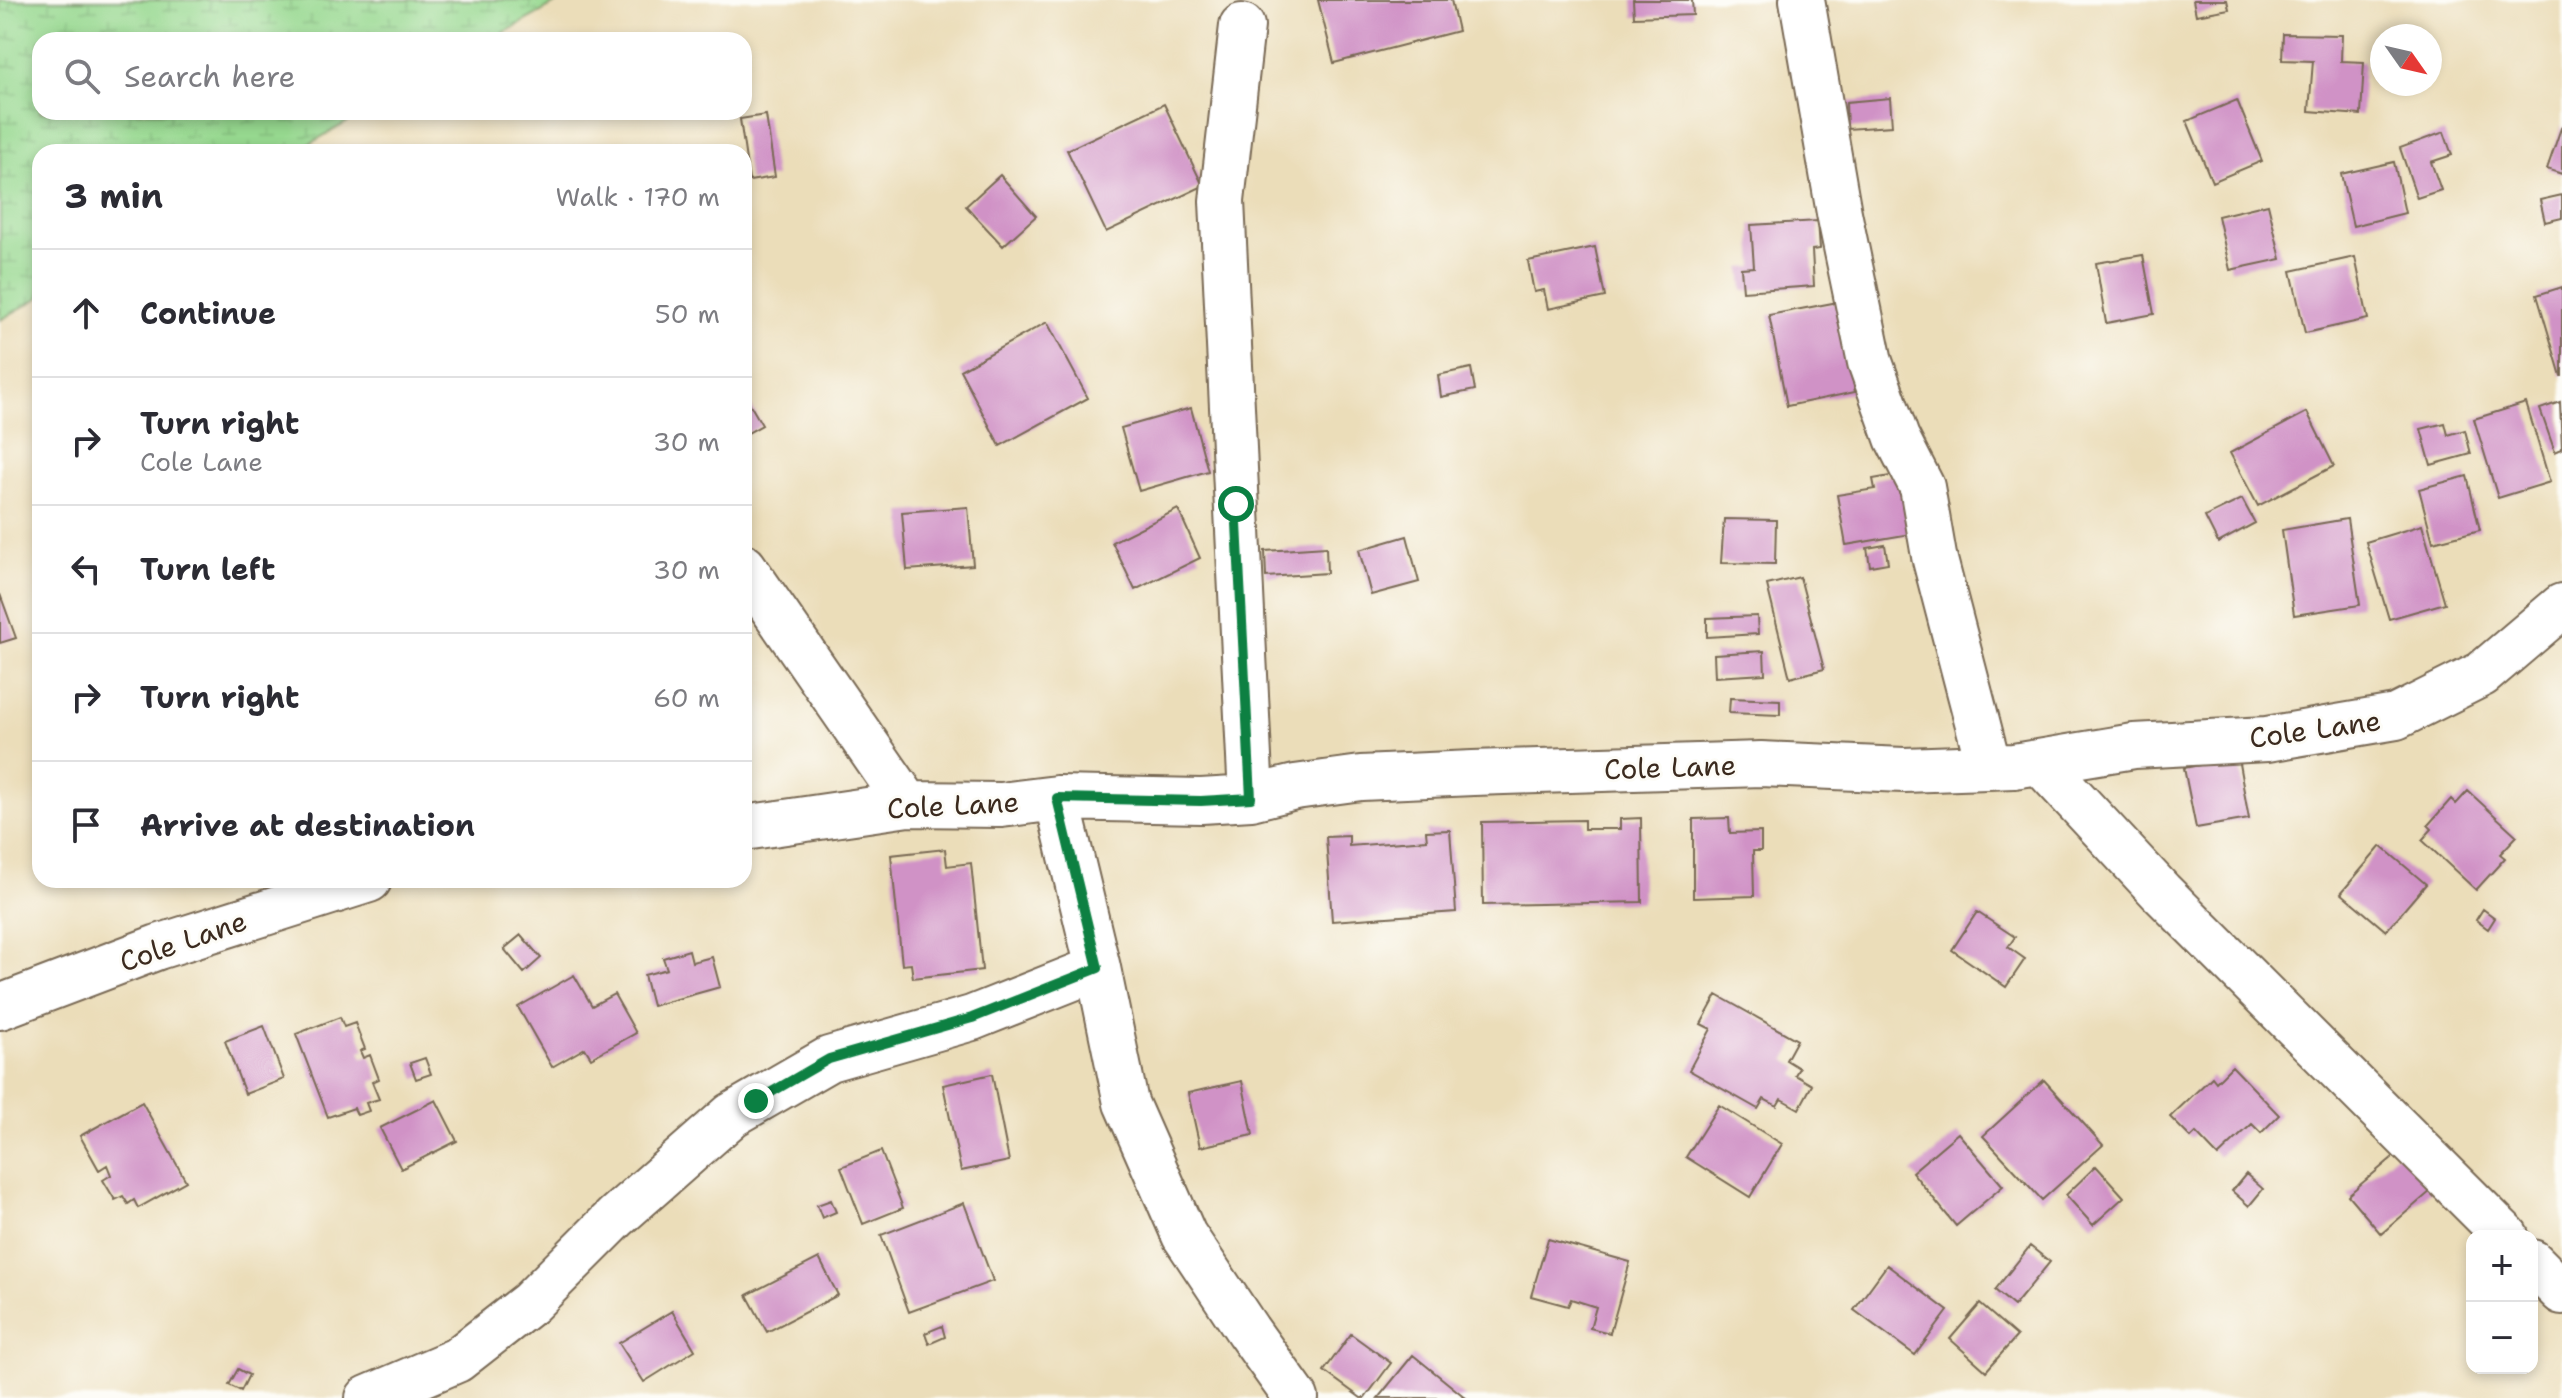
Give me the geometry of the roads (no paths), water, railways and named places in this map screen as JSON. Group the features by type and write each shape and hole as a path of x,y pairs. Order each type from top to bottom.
{"street":[{"path":"1802,0 1839,213 1870,362 1897,438 1922,487 1937,571 1989,767"},
{"path":"1242,26 1222,201 1251,798"},
{"path":"752,579 908,804"},
{"name":"Cole Lane","path":"752,827 908,804 1001,805 1057,798 1201,801 1251,798 1295,787 1361,778 1457,774 1761,764 1904,770 2014,766 2134,746 2267,739 2396,717 2482,674 2562,606"},
{"path":"2040,762 2161,892 2500,1230"},
{"path":"1057,798 1098,968 1126,1103 1184,1235 1296,1398"},
{"name":"Cole Lane","path":"0,1007 158,947 344,888"},
{"path":"368,1398 457,1360 530,1303 616,1217 732,1115 829,1059 972,1018 1098,968"},
{"path":"2538,1268 2562,1292"}]}
